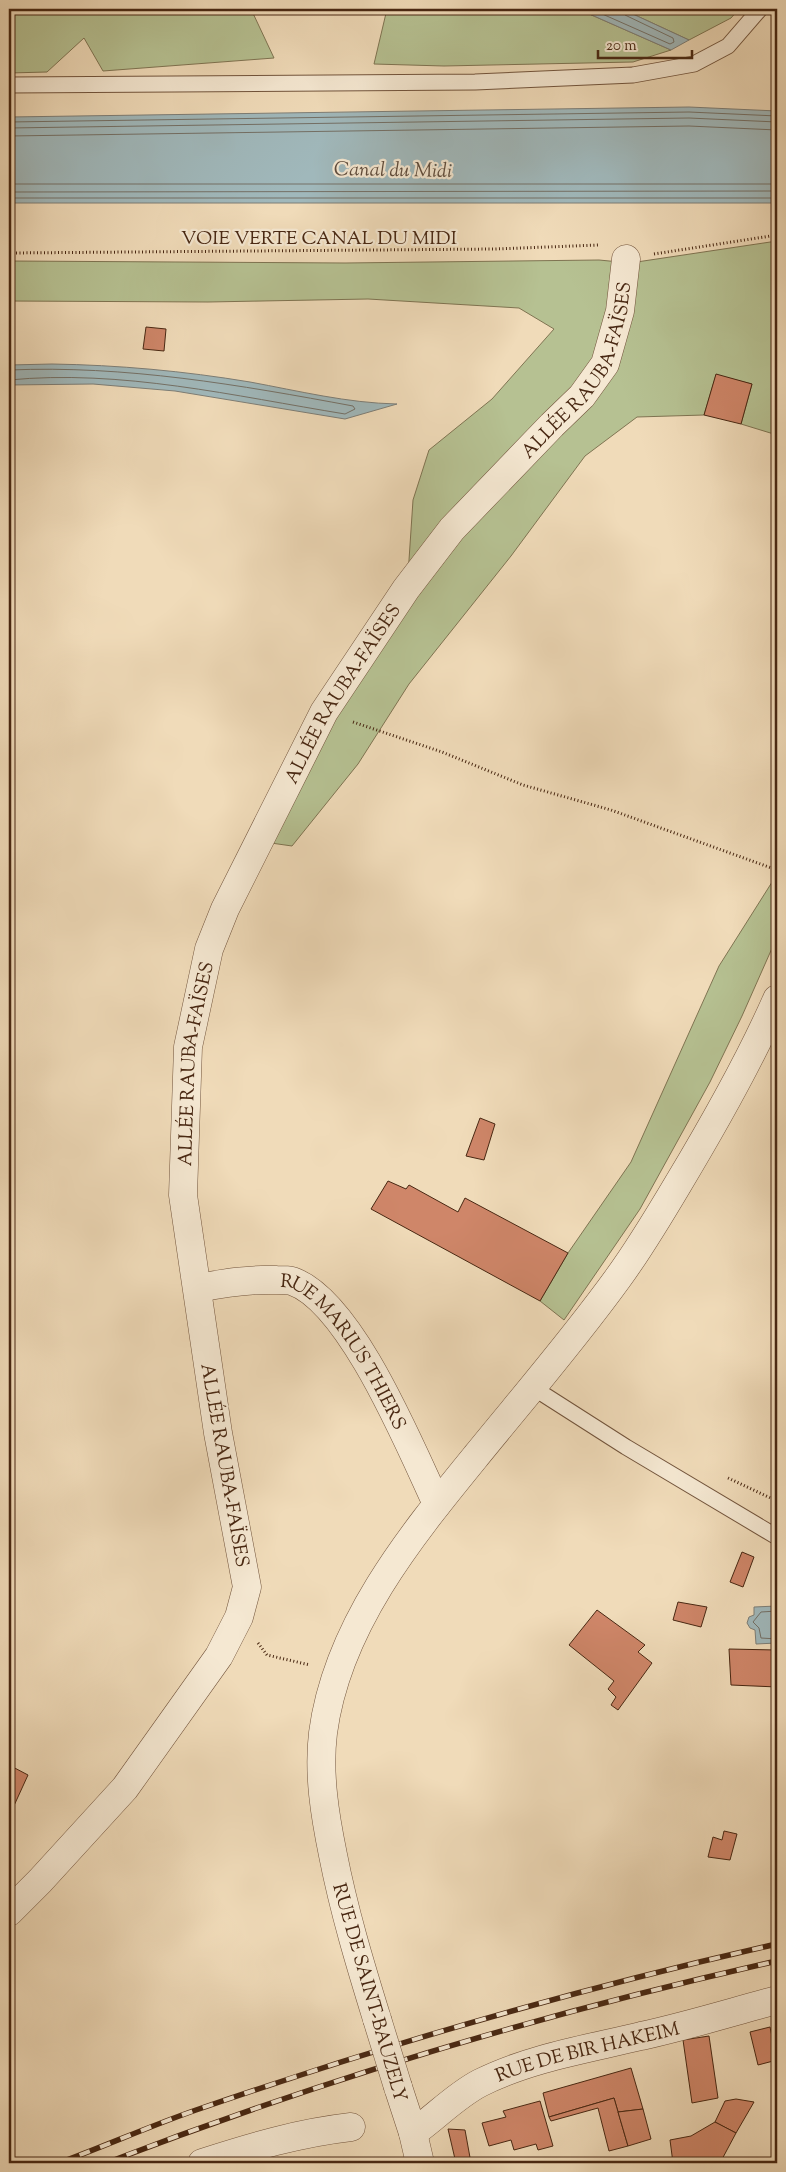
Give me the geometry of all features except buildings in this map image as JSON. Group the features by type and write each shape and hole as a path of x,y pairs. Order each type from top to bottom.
{"street":[{"name":"ALLÉE RAUBA-FAÏSES","path":"9,1912 125,1788 219,1656 239,1617 248,1587 218,1433 183,1195 188,1047 209,949 224,909 324,712 406,589 452,529 582,396 605,364 620,311 626,259"},
{"name":"RUE DE SAINT-BAUZELY","path":"420,2163 413,2133 350,1934 327,1825 322,1777 323,1737 328,1704 338,1671 357,1626 380,1584 437,1504 620,1276 657,1220 731,1093 777,999"},
{"name":"RUE MARIUS THIERS","path":"198,1288 258,1279 292,1281 322,1299 344,1325 391,1406 437,1504"},
{"name":"RUE DE BIR HAKEIM","path":"413,2133 438,2115 458,2097 480,2083 512,2069 777,2000"},
{"path":"202,2163 283,2138 316,2131 351,2127"}],"lane":[{"path":"9,85 475,82 633,75 694,64 728,46 760,9"},
{"path":"532,1387 626,1447 777,1537"}],"path":[{"path":"626,259 777,235"},
{"name":"VOIE VERTE CANAL DU MIDI","path":"9,253 495,249 598,245 626,259"},
{"path":"324,712 442,752 523,786 611,810 777,870"}],"green space":[{"path":"9,9 251,9 274,58 103,71 84,38 47,72 9,73"},
{"path":"387,9 578,9 671,50 633,62 444,66 374,64"},
{"path":"622,9 739,9 731,18 689,40"},
{"path":"777,241 777,435 741,424 752,384 716,375 704,415 637,417 585,456 511,556 409,684 358,764 292,846 264,842 407,590 413,500 429,450 492,399 554,329 519,308 368,299 208,302 9,301 9,261 345,263 599,260 630,263"},
{"path":"777,861 777,937 742,1016 710,1082 640,1209 564,1320 540,1301 568,1253 631,1162 719,966 774,879"}],"water":[{"path":"578,9 622,9 689,40 671,50"},
{"name":"Canal du Midi","path":"689,107 777,111 777,203 9,203 9,117"},
{"path":"52,364 151,369 225,378 341,399 397,404 345,419 175,391 93,384 9,385 9,365"},
{"path":"777,1606 777,1643 756,1644 755,1630 750,1628 747,1623 749,1617 754,1615 754,1607"}],"railway":[{"path":"59,2163 196,2110 412,2040 557,1998 777,1944"},
{"path":"106,2163 271,2103 438,2050 607,2002 777,1961"}]}
